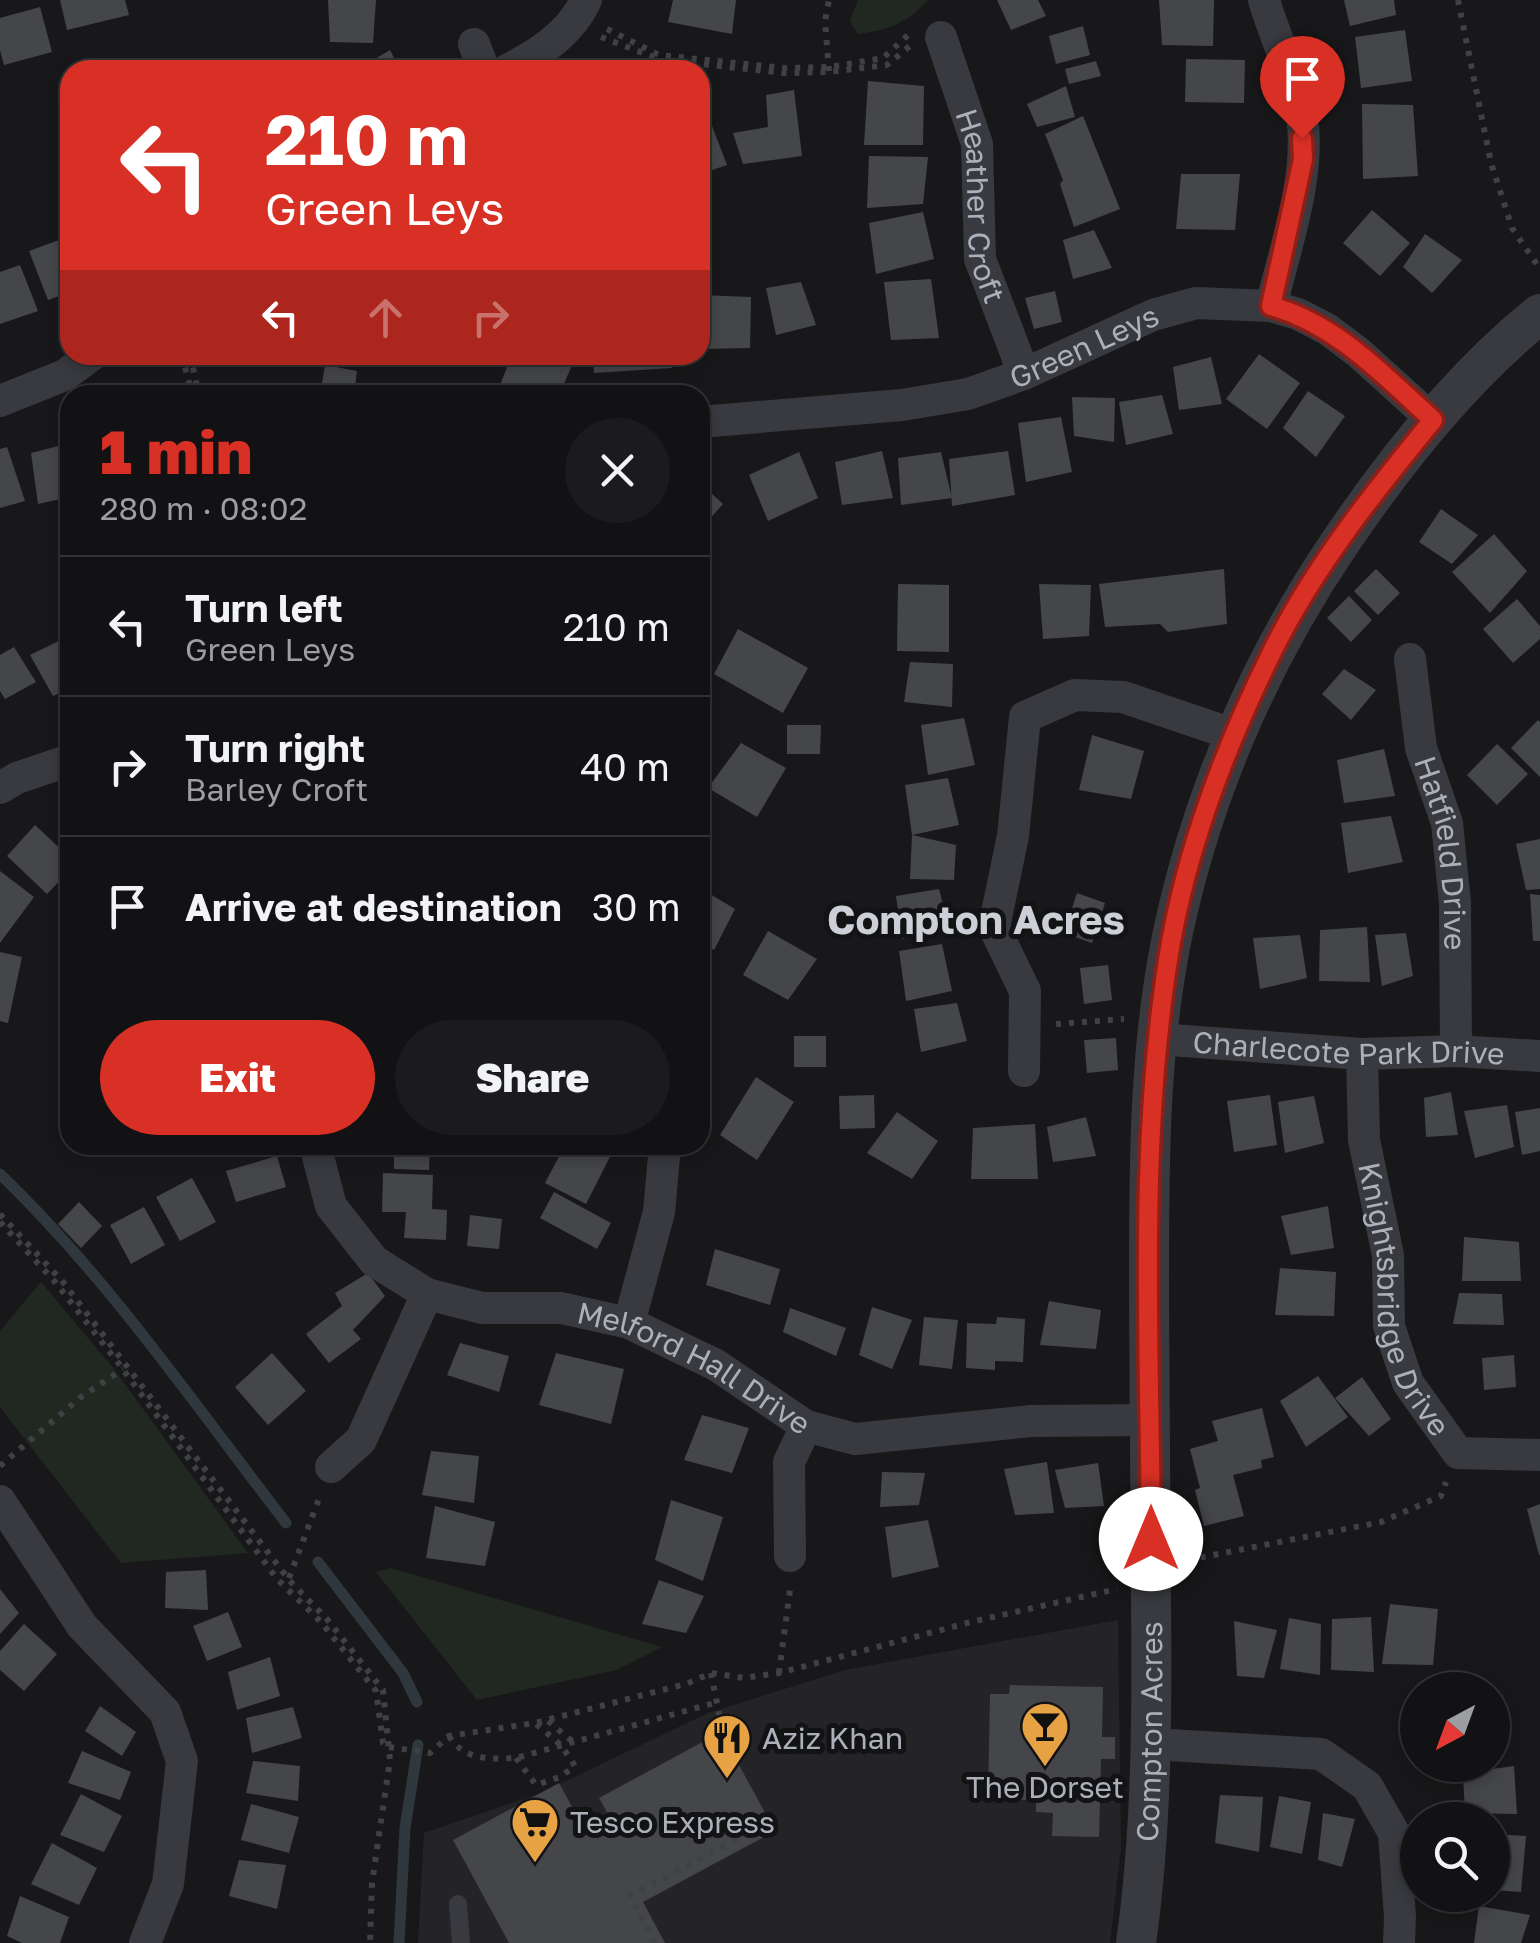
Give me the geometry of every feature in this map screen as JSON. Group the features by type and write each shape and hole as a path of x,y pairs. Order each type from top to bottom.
{"street":[{"path":"1264,0 1302,118 1303,145 1291,222 1271,306"},
{"path":"524,60 550,45 586,15"},
{"name":"Heather Croft","path":"924,36 976,144 980,259 1024,374"},
{"name":"Green Leys","path":"710,421 902,404 968,394 1024,374 1153,315 1196,303 1271,306 1298,314 1359,353 1433,420"},
{"name":"Compton Acres","path":"1136,1943 1152,1744 1149,1188 1158,1028 1172,939 1194,847 1235,735 1274,647 1322,570 1373,493 1433,420 1540,314"},
{"path":"0,401 78,365"},
{"name":"Hatfield Drive","path":"1410,659 1421,748 1447,823 1454,903 1456,1051"},
{"path":"1024,1071 1025,991 994,927 1013,836 1026,716 1075,695 1123,697 1235,735"},
{"path":"0,788 60,763"},
{"name":"Charlecote Park Drive","path":"1158,1028 1362,1054 1456,1051 1540,1056"},
{"name":"Knightsbridge Drive","path":"1362,1054 1364,1140 1388,1255 1389,1326 1408,1383 1458,1452 1540,1454"},
{"name":"Melford Hall Drive","path":"318,1155 332,1206 374,1261 427,1294 482,1308 561,1308 629,1323 716,1365 806,1426 854,1439 1030,1421 1150,1420"},
{"path":"629,1323 659,1212 664,1155"},
{"path":"331,1467 361,1440 427,1294"},
{"path":"790,1556 790,1462 806,1426"},
{"path":"0,1500 82,1626 165,1712 182,1761 168,1884 145,1943"},
{"path":"1152,1744 1321,1754 1367,1786 1394,1832 1398,1943"}],"lane":[{"path":"458,1904 462,1943"}],"path":[{"path":"829,70 825,21 830,0"},
{"path":"1458,0 1492,163 1512,228 1540,269"},
{"path":"586,15 659,55 707,60"},
{"path":"586,15 658,59 667,60"},
{"path":"710,65 784,73 887,65 924,36"},
{"path":"710,60 829,70"},
{"path":"1024,1027 1158,1028"},
{"path":"0,1218 123,1364 287,1584 327,1619 383,1690 389,1747 385,1812 372,1883 370,1943"},
{"path":"0,1463 123,1364"},
{"path":"389,1747 430,1753 449,1736 536,1724 686,1684 711,1673 744,1678 779,1673 1151,1579 1194,1556 1380,1522 1441,1496 1458,1452"},
{"path":"287,1584 331,1467"},
{"path":"779,1673 790,1592 790,1556"},
{"path":"711,1673 720,1718"},
{"path":"449,1736 455,1745 482,1760 516,1758 718,1702"},
{"path":"547,1720 572,1741"},
{"path":"516,1758 536,1784 575,1766 561,1744 536,1724"},
{"path":"655,1943 630,1896 774,1820"}],"shaded area":[{"path":"858,0 928,0 897,24 858,34 850,21"},
{"path":"41,1282 114,1369 248,1553 121,1563 0,1407 0,1331"},
{"path":"391,1568 662,1647 617,1670 477,1700 376,1572"},
{"path":"1118,1620 1121,1848 1110,1943 418,1943 424,1833 541,1793 708,1713 845,1670"}],"building":[{"path":"60,0 125,0 129,15 67,30"},
{"path":"328,0 376,0 373,43 330,42"},
{"path":"673,0 736,0 732,34 668,22"},
{"path":"997,0 1038,0 1046,16 1011,30"},
{"path":"1159,0 1214,0 1213,46 1162,45"},
{"path":"1344,0 1394,0 1396,15 1350,26"},
{"path":"40,7 52,52 4,65 0,18"},
{"path":"1083,26 1090,55 1056,64 1049,36"},
{"path":"1405,30 1412,81 1361,88 1355,37"},
{"path":"390,50 395,60 374,60"},
{"path":"1186,59 1245,60 1244,103 1185,102"},
{"path":"1096,61 1101,76 1069,84 1065,69"},
{"path":"868,81 924,86 923,145 864,145"},
{"path":"1066,86 1075,117 1037,127 1027,104"},
{"path":"794,90 802,156 743,164 733,133 768,127 766,95"},
{"path":"1362,104 1413,105 1418,176 1363,179"},
{"path":"1083,116 1120,209 1074,227 1060,184 1063,180 1045,134"},
{"path":"710,121 727,165 710,171"},
{"path":"869,156 928,157 923,204 867,208"},
{"path":"1181,174 1240,174 1235,230 1176,229"},
{"path":"1372,210 1410,243 1380,276 1343,243"},
{"path":"923,212 934,259 876,274 869,223"},
{"path":"1094,230 1112,268 1073,279 1063,240"},
{"path":"1425,234 1462,260 1432,293 1403,267"},
{"path":"60,240 60,296 48,300 29,251"},
{"path":"20,265 38,311 0,324 0,272"},
{"path":"931,279 939,338 891,340 884,282"},
{"path":"801,282 816,325 776,335 766,288"},
{"path":"1055,291 1062,322 1034,329 1025,298"},
{"path":"710,295 751,297 750,348 710,349"},
{"path":"1259,354 1300,383 1267,429 1226,399"},
{"path":"1211,357 1222,404 1179,410 1173,367"},
{"path":"325,365 357,371 355,385 322,385"},
{"path":"508,365 572,365 563,385 500,385"},
{"path":"594,365 672,365 672,368 594,373"},
{"path":"1308,391 1345,416 1316,457 1283,428"},
{"path":"1162,395 1173,434 1126,445 1119,402"},
{"path":"1072,397 1115,398 1114,442 1074,436"},
{"path":"1061,417 1072,472 1026,482 1018,423"},
{"path":"60,446 60,499 38,504 31,453"},
{"path":"7,447 25,501 0,508 0,449"},
{"path":"882,451 893,498 842,505 835,462"},
{"path":"1008,451 1015,495 952,506 949,459"},
{"path":"799,452 818,498 768,521 749,475"},
{"path":"941,452 952,498 901,505 898,458"},
{"path":"710,492 723,504 710,519"},
{"path":"1441,509 1478,535 1452,564 1419,542"},
{"path":"1494,534 1527,571 1490,613 1452,572"},
{"path":"1224,569 1227,624 1168,632 1160,624 1105,627 1099,584"},
{"path":"1376,569 1400,593 1378,615 1354,591"},
{"path":"898,584 949,585 949,652 897,651"},
{"path":"1039,584 1091,585 1089,636 1043,639"},
{"path":"1349,596 1372,620 1351,642 1327,618"},
{"path":"1517,599 1540,626 1540,639 1513,663 1483,629"},
{"path":"738,629 808,668 783,713 714,674"},
{"path":"60,640 60,693 53,696 30,655"},
{"path":"14,647 36,682 5,699 0,691 0,655"},
{"path":"910,662 953,664 952,707 904,702"},
{"path":"1344,669 1376,690 1351,720 1322,694"},
{"path":"964,718 975,765 928,775 921,725"},
{"path":"1540,722 1540,777 1511,748"},
{"path":"787,725 821,725 820,754 787,754"},
{"path":"1092,735 1144,751 1131,799 1079,790"},
{"path":"741,743 786,768 757,817 710,789"},
{"path":"1497,744 1528,774 1497,805 1467,775"},
{"path":"1384,749 1395,796 1344,803 1337,760"},
{"path":"948,778 959,825 912,835 905,785"},
{"path":"1391,816 1403,862 1348,873 1341,823"},
{"path":"35,825 60,849 60,880 47,894 7,856"},
{"path":"912,835 956,845 954,880 910,879"},
{"path":"1540,839 1540,889 1526,890 1516,844"},
{"path":"0,871 34,897 0,943"},
{"path":"939,889 949,928 902,939 896,896"},
{"path":"1077,893 1105,903 1092,943 1064,933"},
{"path":"710,894 735,909 714,950 710,948"},
{"path":"1530,894 1540,895 1540,941 1533,941"},
{"path":"1367,927 1370,982 1319,981 1320,930"},
{"path":"768,931 817,959 788,1000 743,975"},
{"path":"1406,933 1413,976 1382,986 1375,935"},
{"path":"1300,935 1307,978 1260,989 1253,938"},
{"path":"942,944 952,991 906,1001 899,951"},
{"path":"0,952 22,957 8,1023 0,1021"},
{"path":"1108,965 1112,1000 1084,1004 1080,968"},
{"path":"957,1003 967,1041 921,1052 914,1009"},
{"path":"794,1036 826,1036 826,1067 794,1067"},
{"path":"1116,1038 1118,1070 1087,1073 1084,1040"},
{"path":"756,1077 794,1102 757,1160 720,1135"},
{"path":"1451,1092 1458,1135 1426,1137 1424,1098"},
{"path":"874,1095 875,1128 840,1129 839,1096"},
{"path":"1270,1095 1277,1145 1234,1152 1227,1101"},
{"path":"1314,1096 1324,1143 1285,1153 1278,1102"},
{"path":"1507,1105 1514,1147 1475,1158 1464,1111"},
{"path":"1540,1108 1540,1151 1522,1155 1515,1112"},
{"path":"897,1112 938,1141 912,1179 867,1153"},
{"path":"1086,1117 1096,1156 1053,1162 1047,1127"},
{"path":"1035,1124 1038,1179 971,1179 973,1128"},
{"path":"394,1155 430,1155 429,1170 394,1169"},
{"path":"560,1155 611,1155 586,1204 545,1183"},
{"path":"277,1156 286,1187 236,1202 226,1171"},
{"path":"383,1173 433,1175 432,1209 447,1210 446,1240 404,1238 406,1212 382,1212"},
{"path":"192,1178 216,1222 180,1241 156,1197"},
{"path":"554,1192 611,1223 597,1249 540,1218"},
{"path":"79,1202 102,1226 81,1248 58,1224"},
{"path":"1328,1206 1334,1248 1291,1255 1281,1216"},
{"path":"144,1207 165,1245 131,1264 110,1225"},
{"path":"470,1215 502,1219 499,1249 467,1246"},
{"path":"1464,1237 1519,1242 1521,1281 1462,1281"},
{"path":"715,1249 780,1269 770,1305 706,1285"},
{"path":"1280,1268 1336,1272 1334,1316 1275,1315"},
{"path":"368,1273 385,1296 353,1330 361,1339 329,1363 306,1334 342,1306 335,1293"},
{"path":"1459,1293 1502,1294 1504,1325 1453,1324"},
{"path":"1049,1301 1101,1310 1096,1349 1040,1345"},
{"path":"872,1307 912,1320 892,1369 859,1355"},
{"path":"790,1308 846,1328 836,1356 783,1332"},
{"path":"924,1317 958,1320 952,1369 919,1365"},
{"path":"997,1317 1025,1319 1023,1362 995,1361 995,1370 966,1368 967,1323 996,1324"},
{"path":"460,1343 509,1356 499,1392 447,1375"},
{"path":"272,1353 306,1391 268,1425 235,1387"},
{"path":"556,1353 624,1369 611,1424 539,1405"},
{"path":"1514,1355 1516,1387 1484,1390 1482,1358"},
{"path":"1318,1376 1348,1417 1306,1447 1280,1401"},
{"path":"1362,1377 1391,1419 1369,1436 1335,1398"},
{"path":"1262,1408 1274,1457 1261,1460 1262,1468 1233,1475 1244,1516 1204,1526 1190,1449 1218,1441 1212,1421"},
{"path":"702,1415 749,1428 732,1473 684,1460"},
{"path":"431,1451 479,1456 474,1503 422,1495"},
{"path":"1047,1462 1054,1513 1015,1515 1004,1469"},
{"path":"1098,1463 1104,1506 1065,1508 1055,1470"},
{"path":"882,1472 925,1473 919,1505 880,1507"},
{"path":"671,1500 723,1517 703,1581 655,1560"},
{"path":"1540,1504 1540,1555 1539,1555 1527,1509"},
{"path":"435,1506 495,1522 485,1566 426,1558"},
{"path":"928,1520 939,1567 892,1578 885,1527"},
{"path":"206,1570 208,1610 165,1608 166,1572"},
{"path":"659,1580 704,1596 686,1633 642,1624"},
{"path":"0,1589 19,1613 0,1634"},
{"path":"1390,1604 1438,1609 1433,1665 1382,1664"},
{"path":"228,1612 242,1647 207,1661 193,1626"},
{"path":"1371,1617 1374,1672 1331,1670 1332,1619"},
{"path":"1289,1618 1321,1624 1320,1675 1280,1669"},
{"path":"1234,1621 1277,1630 1264,1678 1237,1676"},
{"path":"24,1624 57,1654 24,1691 0,1670 0,1651"},
{"path":"270,1657 280,1696 237,1710 228,1672"},
{"name":"The Dorset","path":"1010,1685 1103,1687 1102,1737 1115,1737 1115,1759 1101,1759 1099,1837 1052,1836 1053,1813 1036,1812 1036,1800 988,1799 990,1694 1009,1694"},
{"path":"100,1706 136,1732 122,1756 85,1731"},
{"path":"293,1707 302,1738 252,1753 246,1718"},
{"path":"721,1732 775,1831 643,1902 665,1943 509,1943 453,1840 559,1783 582,1825 607,1812 599,1798"},
{"path":"82,1751 131,1772 120,1800 68,1783"},
{"path":"253,1761 300,1766 298,1801 246,1793"},
{"path":"1514,1766 1517,1814 1510,1814 1510,1802 1464,1802 1463,1782 1510,1782 1510,1767"},
{"path":"81,1794 122,1816 104,1852 60,1835"},
{"path":"1220,1795 1263,1797 1259,1852 1215,1843"},
{"path":"1279,1796 1311,1802 1302,1854 1270,1847"},
{"path":"251,1804 299,1817 289,1853 241,1840"},
{"path":"1323,1813 1355,1819 1342,1867 1318,1860"},
{"path":"1510,1835 1526,1836 1521,1892 1510,1891"},
{"path":"52,1843 97,1868 79,1905 31,1884"},
{"path":"239,1860 286,1865 277,1909 229,1896"},
{"path":"20,1896 69,1917 60,1943 22,1943 7,1936"},
{"path":"1478,1912 1530,1915 1521,1943 1474,1943"}],"waterway":[{"path":"0,1174 114,1299 286,1523"},
{"path":"318,1562 403,1673 417,1702"},
{"path":"399,1943 405,1828 418,1745"}],"place":[{"name":"The Dorset","path":"1045,1768"},
{"name":"Aziz Khan","path":"727,1780"},
{"name":"Tesco Express","path":"535,1864"}],"district":[{"name":"Compton Acres","path":"976,919"}],"route":[{"path":"1151,1539 1149,1188 1157,1039 1172,939 1194,847 1235,735 1274,647 1373,493 1433,420 1327,329 1271,306 1303,159 1302,138"}]}
